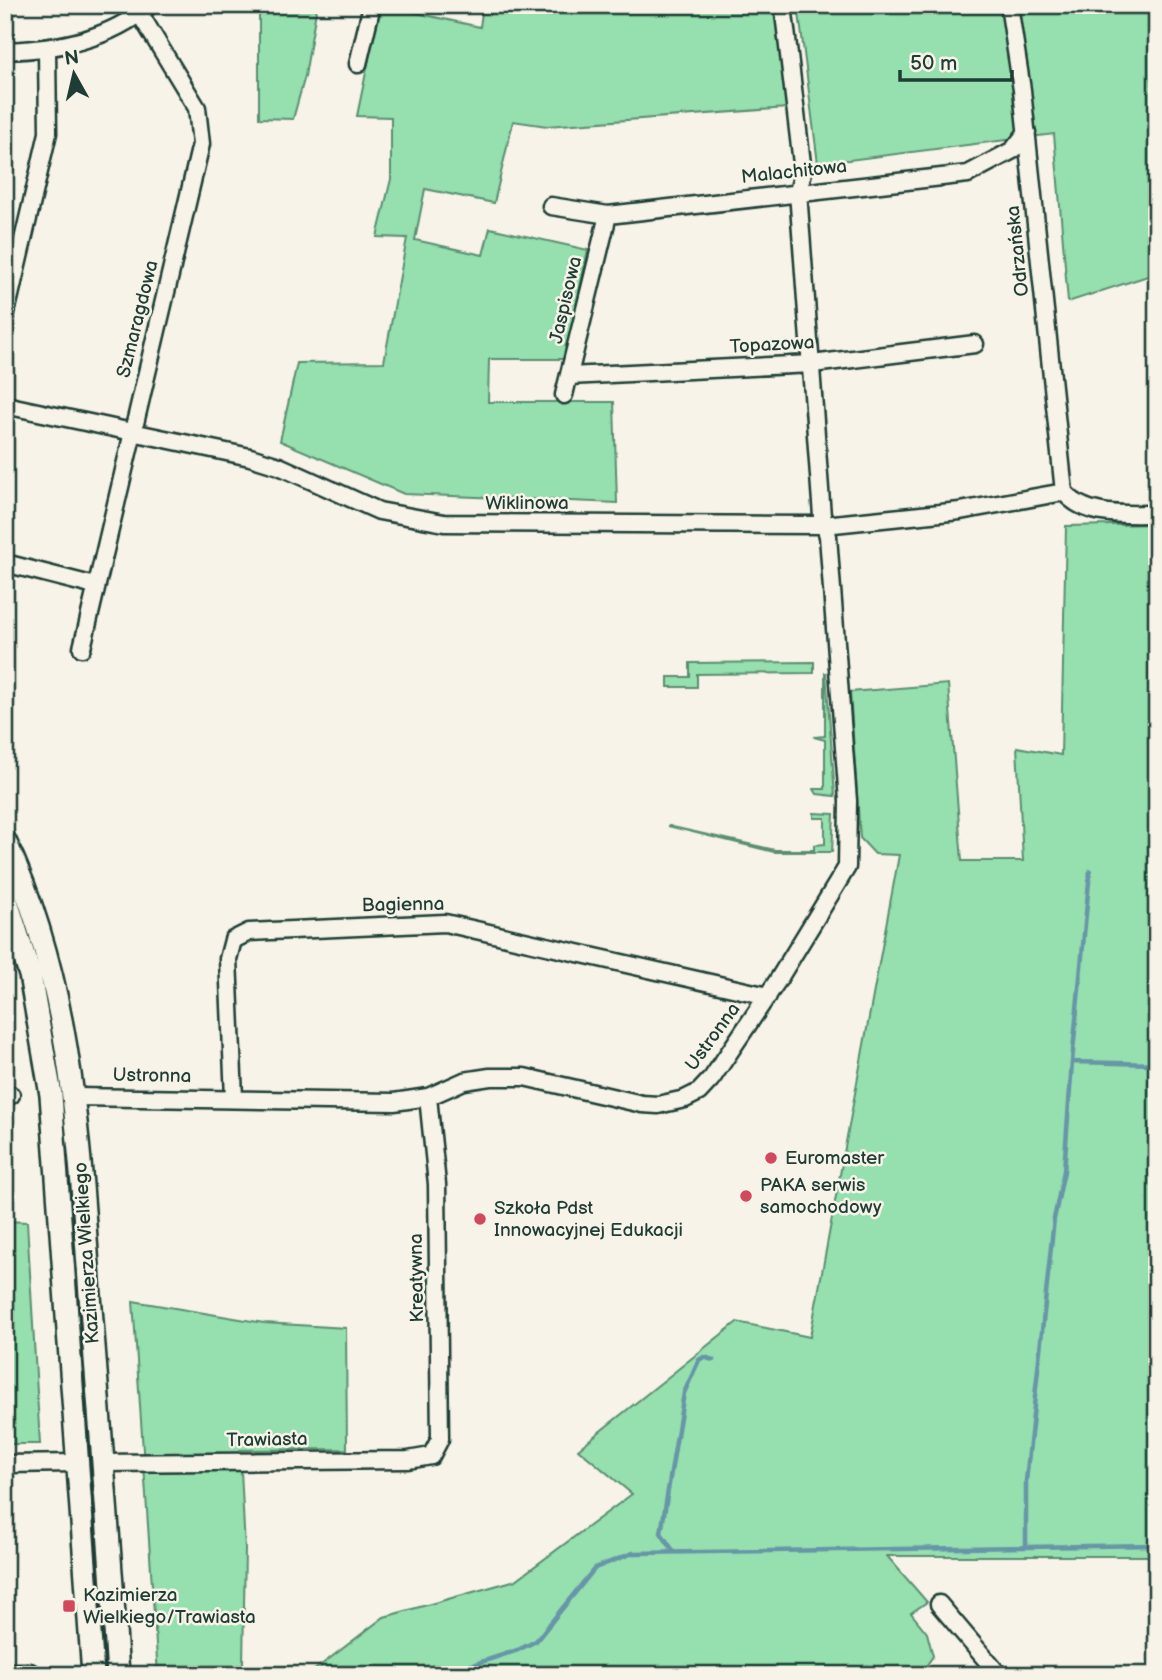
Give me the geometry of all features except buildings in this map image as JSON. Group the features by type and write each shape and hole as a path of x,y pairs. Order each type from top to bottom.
{"main road":[{"name":"Kazimierza Wielkiego","path":"5,841 18,868 50,967 75,1097 118,1675"},
{"name":"Kazimierza Wielkiego","path":"5,895 30,975 51,1095 93,1675"},
{"path":"92,1650 104,1659 113,1657 116,1649"}],"street":[{"path":"358,64 372,5"},
{"name":"Ustronna","path":"75,1097 394,1102 428,1097 464,1081 512,1077 658,1105 685,1099 699,1092 712,1078 768,996 847,867 847,788 799,192 803,172 783,5"},
{"name":"Odrzańska","path":"1009,5 1027,132 1064,492"},
{"path":"5,51 47,50 76,44 145,10"},
{"name":"Szmaragdowa","path":"82,648 131,432 198,165 202,130 197,108 145,10"},
{"path":"5,317 48,133 47,50"},
{"name":"Malachitowa","path":"551,206 608,215 977,172 1013,150 1027,132"},
{"name":"Jaspisowa","path":"564,395 608,215"},
{"name":"Topazowa","path":"569,376 812,364 975,344"},
{"name":"Wiklinowa","path":"5,405 260,460 353,502 411,519 444,523 824,525 960,511 1064,492"},
{"path":"1064,492 1081,507 1115,514 1157,514"},
{"path":"5,563 95,586"},
{"name":"Bagienna","path":"234,1098 228,959 233,940 250,932 445,923 768,996"},
{"name":"Kreatywna","path":"428,1097 437,1184 440,1439 431,1457"},
{"name":"Trawiasta","path":"103,1463 408,1460 431,1457"},
{"path":"5,1464 77,1463"},
{"path":"939,1604 999,1675"},
{"path":"5,1672 34,1675"}],"green space":[{"path":"259,5 317,5 305,76 293,119 259,118"},
{"path":"380,5 480,27 483,5 776,5 787,108 547,126 513,121 494,203 425,189 415,240 483,255 490,228 588,250 565,359 489,359 488,402 614,402 617,503 404,494 280,441 297,363 384,362 407,238 377,237 391,179 391,117 357,116"},
{"path":"798,5 1157,5 1157,273 1068,302 1054,134 818,164"},
{"path":"1157,524 1157,1556 887,1556 927,1602 911,1613 927,1633 933,1656 920,1675 308,1675 384,1617 516,1580 632,1494 578,1449 737,1322 810,1337 899,855 875,854 860,838 850,692 948,684 962,861 1023,861 1017,747 1061,755 1066,526"},
{"path":"814,662 814,673 697,674 697,687 668,687 668,677 690,677 690,663"},
{"path":"825,673 835,796 817,794 814,789 825,789 825,740 814,737 825,736"},
{"path":"814,813 834,814 832,852 774,852 668,826 775,850 814,850 814,845 825,844 825,818 814,818"},
{"path":"5,1221 27,1222 40,1444 5,1444"},
{"path":"133,1301 264,1323 346,1328 347,1449 240,1450 245,1549 243,1665 223,1675 158,1675"}],"waterway":[{"path":"1072,1062 1090,871"},
{"path":"1150,1064 1151,1013"},
{"path":"1026,1547 1026,1481 1054,1219 1064,1171 1072,1062 1157,1064"},
{"path":"674,1552 661,1533 684,1393 699,1360 704,1357 713,1360"},
{"path":"442,1675 518,1650 536,1641 595,1568 633,1553 1157,1545"}],"place":[{"name":"Euromaster","path":"771,1158"},
{"name":"PAKA serwis samochodowy","path":"746,1196"},
{"name":"Szkoła Pdst Innowacyjnej Edukacji","path":"480,1219"},
{"name":"Kazimierza Wielkiego/Trawiasta","path":"69,1606"}]}
